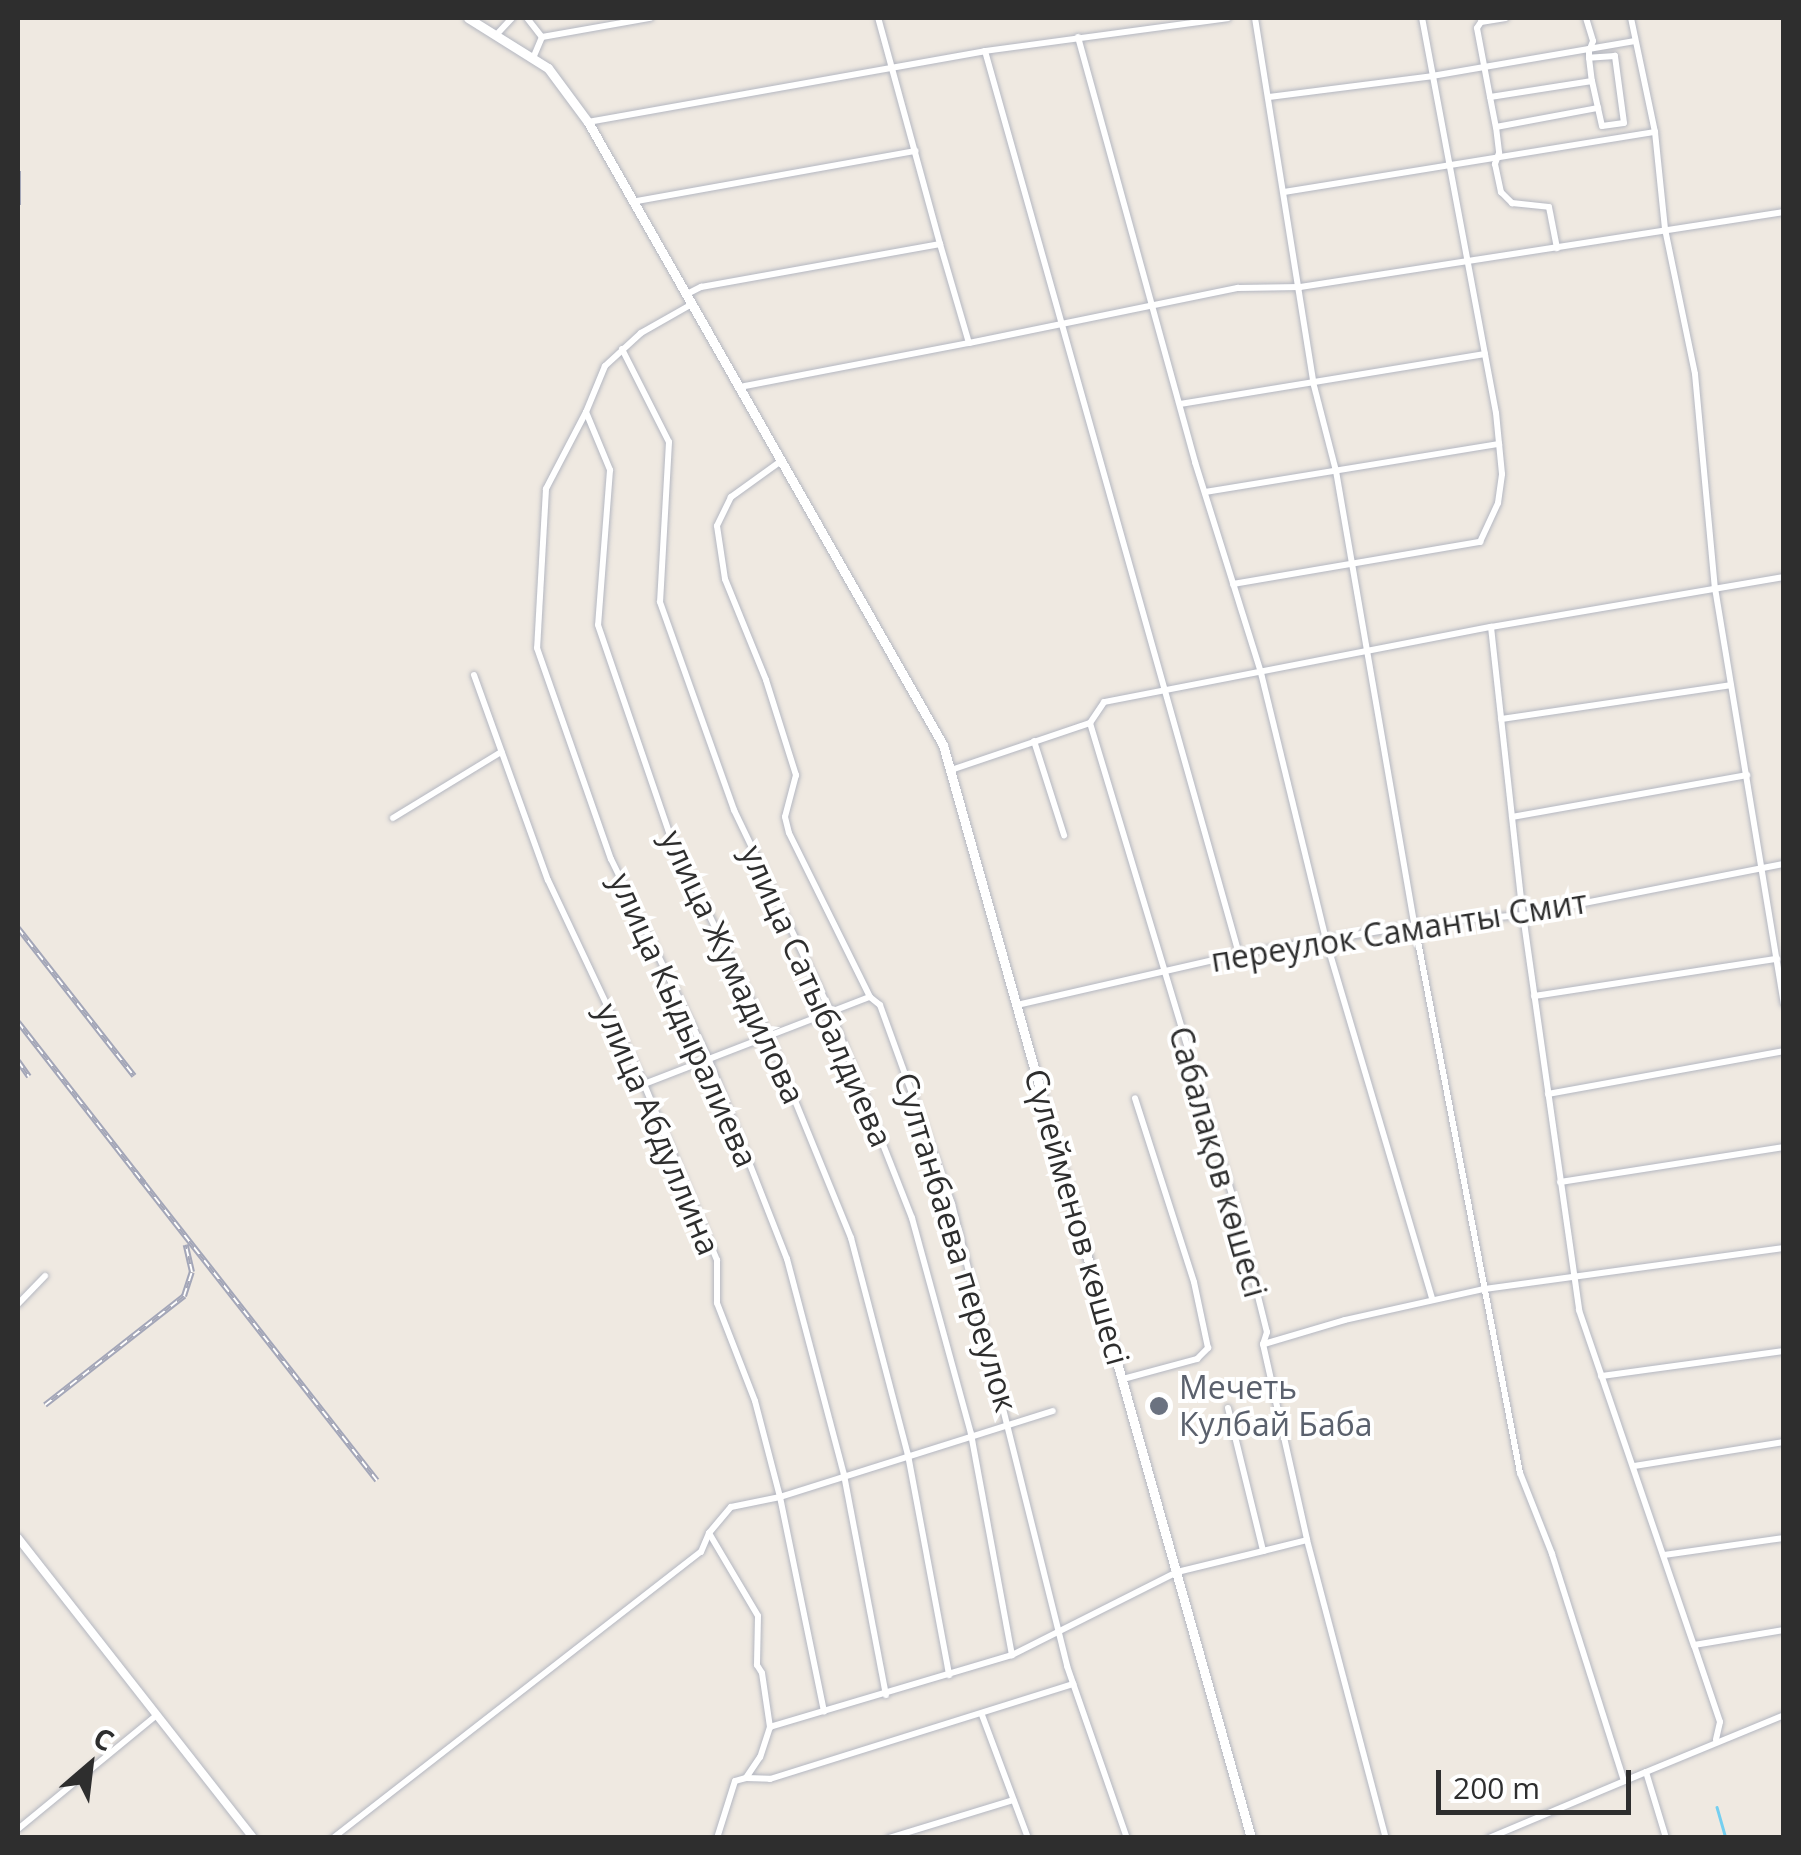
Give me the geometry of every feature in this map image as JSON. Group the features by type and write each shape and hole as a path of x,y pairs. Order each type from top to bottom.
{"main road":[{"name":"Сүлейменов көшесі","path":"468,18 534,56 564,86 588,122 637,201 689,299 932,721 951,770 1252,1838"}],"street":[{"path":"498,33 512,18"},
{"path":"527,18 542,37"},
{"path":"542,37 650,18"},
{"path":"878,18 889,69 916,151 969,344"},
{"path":"588,122 985,51 1228,18"},
{"path":"1255,18 1313,382 1336,471 1416,926 1520,1473 1552,1554 1624,1781"},
{"path":"1233,584 1480,542 1498,503 1502,474 1485,354 1447,168 1422,18"},
{"path":"1506,18 1481,22 1477,28 1496,126 1501,192 1512,203 1549,207 1557,248"},
{"path":"1586,18 1593,42 1592,81 1605,140"},
{"path":"1631,18 1655,132 1665,230 1695,374 1715,588 1784,1003"},
{"path":"534,56 542,37"},
{"path":"1078,37 1204,492 1261,673 1326,941 1432,1299"},
{"path":"1270,97 1590,52 1635,41"},
{"path":"985,51 1239,954"},
{"path":"1590,52 1615,56 1618,64 1626,120 1602,126"},
{"path":"1490,98 1592,81"},
{"path":"1496,126 1598,108"},
{"path":"1284,192 1655,132"},
{"path":"637,201 916,151"},
{"path":"740,387 1238,288 1300,287 1468,264 1784,212"},
{"path":"586,412 605,366 702,286 940,244"},
{"name":"улица Сатыбалдиева","path":"622,349 669,442 660,602 734,810 832,1015 912,1218 970,1434 1012,1654"},
{"path":"1180,404 1485,354"},
{"name":"улица Жумадилова","path":"586,412 610,470 598,625 670,835 768,1037 851,1238 908,1454 949,1675"},
{"name":"улица Кыдыралиева","path":"586,412 546,490 537,648 610,859 709,1060 787,1258 844,1476 886,1694"},
{"path":"1204,492 1499,444"},
{"name":"Султанбаева переулок","path":"781,461 731,496 719,518 718,542 725,579 766,680 796,775 786,817 789,833 870,997 880,1005 952,1204 1010,1423 1058,1633 1127,1838"},
{"path":"951,770 1090,722 1104,702 1492,627 1784,577"},
{"path":"1492,627 1522,915 1579,1310 1720,1722 1716,1742"},
{"name":"улица Абдуллина","path":"474,675 548,880 644,1084 717,1260 717,1303 755,1400 780,1496 824,1712"},
{"path":"1501,718 1732,685"},
{"name":"Сабалақов көшесі","path":"1090,722 1236,1208 1267,1332 1262,1344 1308,1540 1386,1838"},
{"path":"1034,741 1064,835"},
{"path":"393,818 502,752"},
{"path":"1512,817 1747,775"},
{"name":"переулок Саманты Смит","path":"1017,1005 1239,954 1416,926 1522,915 1784,864"},
{"path":"1534,996 1776,959"},
{"path":"644,1084 832,1015 870,997"},
{"path":"1548,1094 1784,1051"},
{"path":"1123,1379 1197,1359 1208,1348 1194,1282 1135,1098"},
{"path":"1560,1182 1784,1147"},
{"path":"1262,1344 1484,1289 1784,1248"},
{"path":"18,1304 45,1276"},
{"path":"1601,1376 1784,1350"},
{"path":"1228,1408 1263,1551"},
{"path":"333,1838 702,1552 709,1533 731,1507 780,1496 1052,1411"},
{"path":"1634,1466 1784,1442"},
{"path":"709,1533 758,1616 757,1665 762,1673 770,1728 760,1757 746,1778"},
{"path":"18,1538 254,1838"},
{"path":"1664,1555 1784,1538"},
{"path":"770,1728 1012,1654 1176,1572 1308,1540"},
{"path":"1694,1645 1784,1630"},
{"path":"718,1838 735,1781 770,1779 1073,1684"},
{"path":"18,1829 156,1715"},
{"path":"982,1715 1028,1838"},
{"path":"1488,1838 1784,1716"},
{"path":"1646,1772 1666,1838"},
{"path":"889,1838 1013,1800"}],"waterway":[{"path":"1717,1807 1726,1838"}],"railway":[{"path":"18,171 18,205"},
{"path":"18,928 134,1076"},
{"path":"18,1022 144,1183"},
{"path":"18,1061 29,1077"},
{"path":"135,1172 377,1481"},
{"path":"45,1405 184,1296 192,1272 186,1245"}],"place":[{"name":"Мечеть Кулбай Баба","path":"1159,1406"}]}
